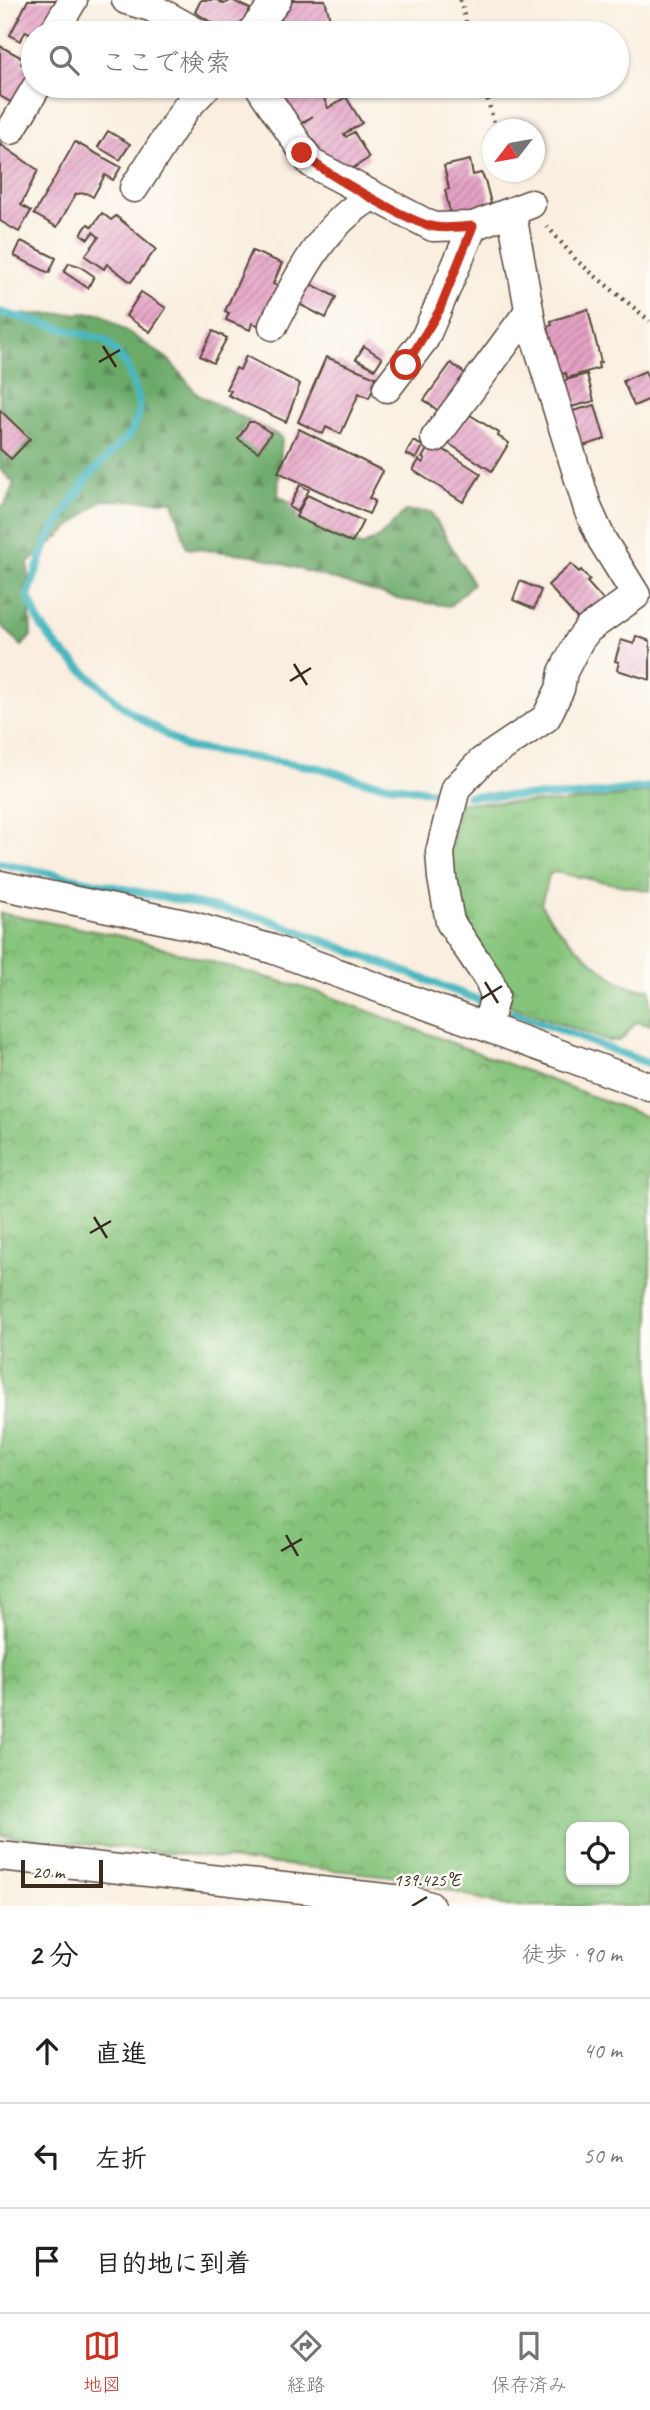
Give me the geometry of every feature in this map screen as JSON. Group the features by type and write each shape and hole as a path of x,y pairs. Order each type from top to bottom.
{"street":[{"path":"60,21 73,0"},
{"path":"126,0 151,7 176,21"},
{"path":"260,21 277,0"},
{"path":"11,130 30,98"},
{"path":"134,188 186,108 196,98"},
{"path":"266,98 311,163 371,197 433,227 473,226 522,209 529,311 588,509 602,540 636,595 589,629 579,641 563,672 560,689 546,718 482,761 456,788 440,852 442,878 450,922 489,980 495,995 487,1026"},
{"path":"273,326 291,291 331,230 348,211 371,197"},
{"path":"387,388 425,338 473,226"},
{"path":"435,438 529,311"},
{"path":"0,885 201,929 272,950 650,1087"},
{"path":"0,1856 413,1901 430,1906"}],"path":[{"path":"460,0 466,21"},
{"path":"487,98 493,119"},
{"path":"522,209 577,261 650,321"}],"green space":[{"path":"100,313 168,359 198,395 282,437 278,495 362,546 380,537 405,511 431,512 473,583 450,606 402,600 253,555 187,548 173,501 102,500 28,563 31,636 22,646 0,624 0,508 5,505 14,483 0,469 0,315"},
{"path":"650,792 650,891 554,872 549,875 541,904 567,938 605,971 628,986 650,989 650,1025 636,1022 620,1041 608,1041 503,1003 470,947 446,878 459,803 569,802"},
{"path":"0,913 121,936 318,992 650,1118 650,1906 507,1906 400,1877 0,1835"}],"building":[{"path":"28,0 64,0 51,21 21,21 20,41 10,35"},
{"path":"201,0 217,0 224,4 232,0 250,9 244,21 209,21 195,12"},
{"path":"286,0 325,0 330,19 282,21 278,8"},
{"path":"0,46 21,57 21,95 16,105 0,96"},
{"path":"277,98 324,98 328,108 347,98 362,123 344,134 346,137 354,132 369,158 345,173 322,161 301,124 313,116 297,125"},
{"path":"108,131 130,144 120,160 98,147"},
{"path":"75,142 121,167 113,180 105,175 93,197 86,193 76,194 57,227 34,214"},
{"path":"0,144 38,170 21,205 31,211 19,232 0,221"},
{"path":"470,160 473,175 481,173 482,182 486,182 493,211 451,217 445,190 449,189 444,166"},
{"path":"102,213 111,220 116,216 156,249 131,282 107,264 104,269 85,256 99,237 93,232 88,239 81,234 88,224 92,227"},
{"path":"21,241 56,258 49,273 14,256"},
{"path":"252,251 282,263 273,284 281,287 264,327 252,323 250,330 226,320 229,313 225,311"},
{"path":"69,263 94,276 88,288 64,272"},
{"path":"307,282 336,297 326,318 297,303"},
{"path":"141,292 166,308 150,332 126,316"},
{"path":"588,309 601,362 598,363 599,368 567,378 566,373 561,374 547,327 552,325 551,321"},
{"path":"213,331 227,338 213,363 200,356"},
{"path":"364,346 382,358 375,369 356,359"},
{"path":"246,356 300,384 286,422 228,395 231,391 226,389 236,368 240,370"},
{"path":"326,357 378,378 369,398 359,393 341,434 326,427 323,434 298,422"},
{"path":"451,363 470,377 445,416 424,400"},
{"path":"645,371 650,384 650,399 634,406 623,381"},
{"path":"587,374 594,401 563,409 556,383"},
{"path":"595,405 605,439 583,446 569,412"},
{"path":"0,410 30,439 11,459 0,449"},
{"path":"462,410 499,433 498,436 509,443 492,471 443,440"},
{"path":"249,422 254,422 271,433 258,452 238,439"},
{"path":"299,429 383,471 369,498 375,501 369,514 278,472"},
{"path":"413,441 423,446 416,459 406,454"},
{"path":"435,444 481,474 463,502 413,470 419,460 423,463 425,459 422,458 428,448"},
{"path":"300,485 309,490 297,512 289,507"},
{"path":"307,495 363,521 352,543 296,517"},
{"path":"571,564 590,580 587,582 605,602 581,623 548,585"},
{"path":"520,581 541,590 534,609 513,600"},
{"path":"636,636 650,641 650,680 617,670 619,662 615,661 621,640 634,644"}],"waterway":[{"path":"0,312 105,340 126,364 138,398 139,414 132,432 88,477 48,539 28,596 40,624 58,648 126,709 185,747 320,768 363,781 447,794"},
{"path":"468,796 575,796 650,787"},
{"path":"0,863 264,918 484,1002"},
{"path":"512,1012 650,1064"}],"route":[{"path":"302,153 311,163 371,197 433,227 473,226 439,311 425,338 406,365"}]}
